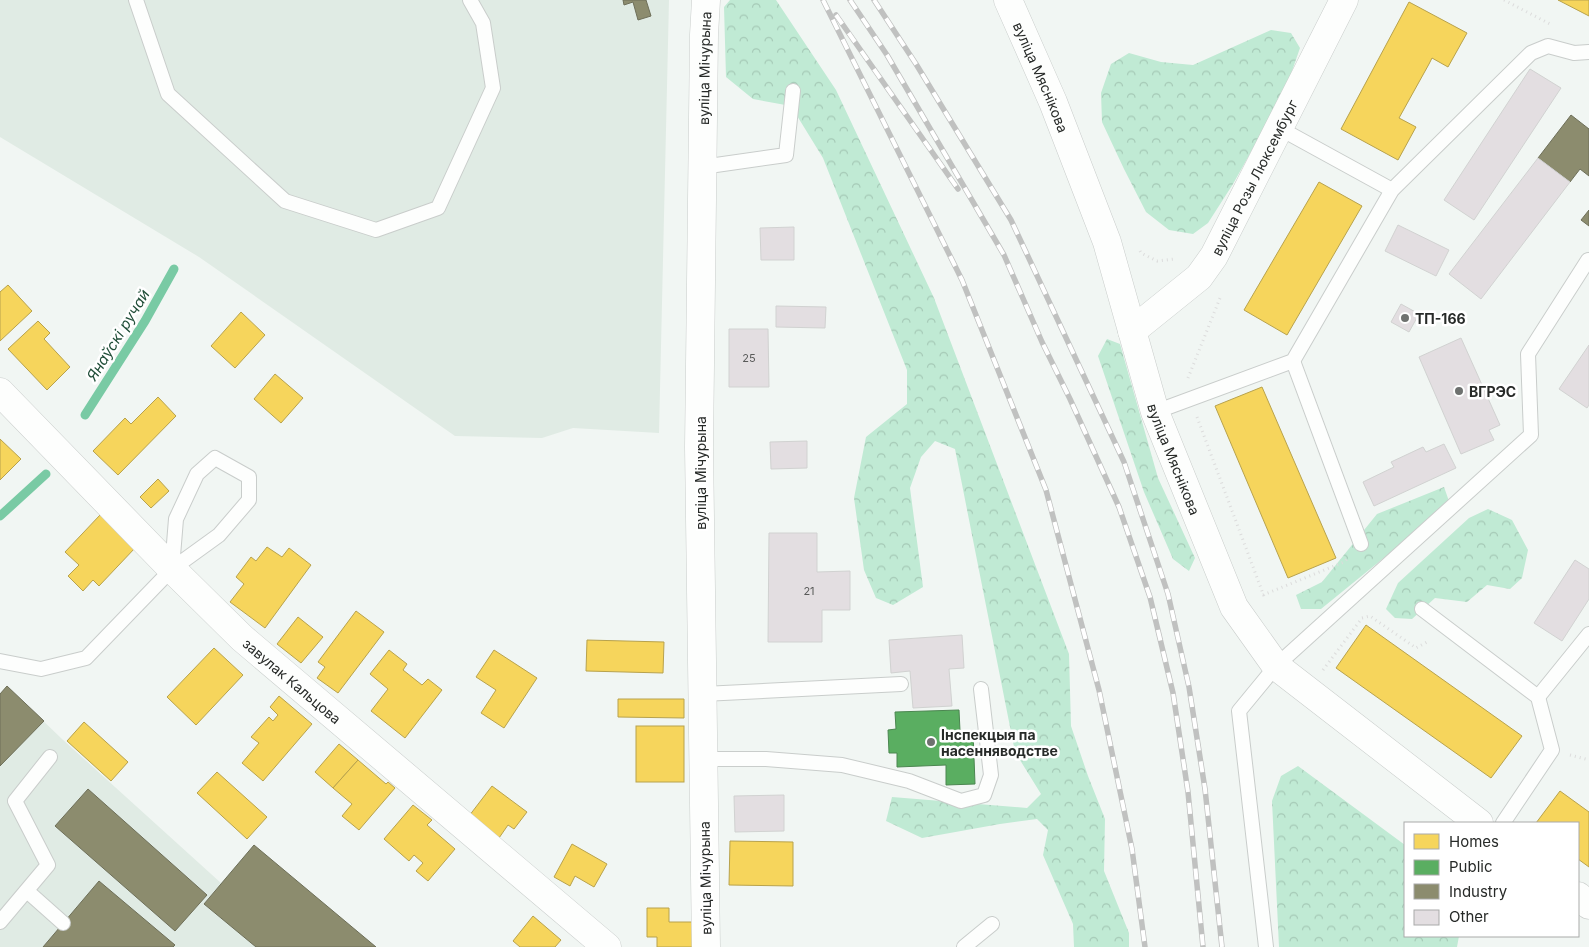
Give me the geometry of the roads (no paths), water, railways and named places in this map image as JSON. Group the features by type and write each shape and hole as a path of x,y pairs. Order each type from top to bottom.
{"street":[{"name":"вуліца Мічурына","path":"706,0 702,167 700,447 706,947"},
{"name":"вуліца Мяснікова","path":"1008,0 1053,102 1107,242 1155,412 1234,607 1284,659 1478,822"},
{"name":"вуліца Розы Люксембург","path":"1132,331 1199,277 1214,256 1344,0"},
{"name":"завулак Кальцова","path":"0,392 172,569 242,638 607,947"},
{"path":"1579,897 1589,905"}],"lane":[{"path":"136,0 168,94 285,201 376,230 438,208 493,88 483,23 470,0"},
{"path":"1155,412 1293,361 1392,190 1531,53 1548,46 1574,52 1589,52"},
{"path":"702,167 786,155 793,91"},
{"path":"1279,128 1392,190"},
{"path":"1266,947 1239,711 1284,659 1531,435 1528,354 1588,260"},
{"path":"1293,361 1361,544"},
{"path":"0,661 41,669 86,658 172,569 219,535 249,500 249,477 215,458 197,474 176,519 172,569"},
{"path":"1422,609 1538,697 1552,750 1504,822"},
{"path":"1538,697 1589,634"},
{"path":"703,694 901,684"},
{"path":"703,759 766,759 842,765 909,781 962,801 984,795 991,775 981,688"},
{"path":"0,922 48,865 15,801 50,757"},
{"path":"27,891 63,923"},
{"path":"964,947 992,924"}],"waterway":[{"name":"Янаўскі ручай","path":"85,415 145,321 174,269"},
{"name":"Янаўскі ручай","path":"0,516 46,474"}],"railway":[{"path":"823,0 962,280 1046,490 1099,690 1132,849 1145,947"},
{"path":"850,0 887,55 1004,255 1042,342 1119,507 1150,597 1173,693 1188,792 1203,947"},
{"path":"874,0 916,64 1011,220 1124,462 1168,594 1189,687 1205,789 1222,947"},
{"path":"836,15 958,189"}],"place":[{"name":"ТП-166","path":"1405,318"},
{"name":"ВГРЭС","path":"1459,391"},
{"name":"Інспекцыя па насенняводстве","path":"931,742"}]}
